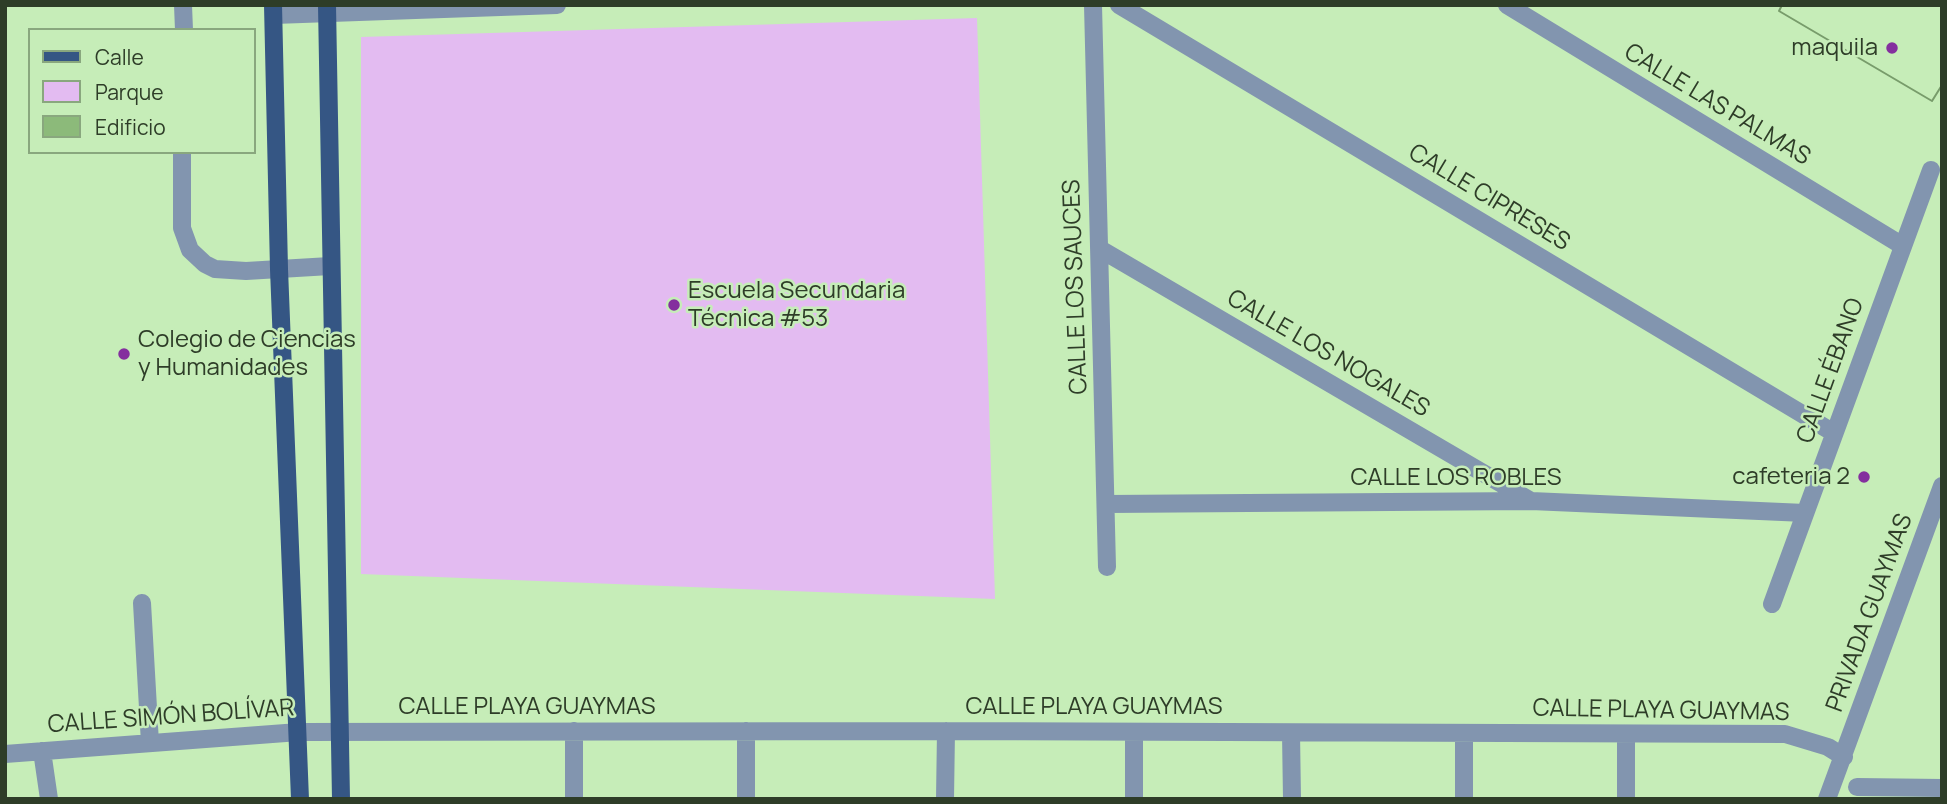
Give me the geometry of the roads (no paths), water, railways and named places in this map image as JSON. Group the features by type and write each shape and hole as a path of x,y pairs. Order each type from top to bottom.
{"main road":[{"path":"327,9 341,799"},
{"path":"274,10 279,269 300,799"}],"street":[{"path":"183,5 184,28"},
{"path":"274,10 557,5"},
{"name":"CALLE LOS SAUCES","path":"1093,5 1107,568"},
{"name":"CALLE CIPRESES","path":"1119,5 1834,433"},
{"name":"CALLE LAS PALMAS","path":"1507,5 1903,246"},
{"path":"182,154 182,228 190,250 215,269 246,271 330,266"},
{"name":"CALLE ÉBANO","path":"1772,604 1931,170"},
{"name":"CALLE LOS NOGALES","path":"1100,249 1531,501"},
{"name":"PRIVADA GUAYMAS","path":"1827,799 1942,486"},
{"name":"CALLE LOS ROBLES","path":"1107,504 1531,501 1805,513"},
{"path":"142,603 150,743"},
{"path":"574,731 574,799"},
{"path":"746,731 746,799"},
{"path":"946,731 946,799"},
{"name":"CALLE SIMÓN BOLÍVAR","path":"5,754 299,732 340,732"},
{"name":"CALLE PLAYA GUAYMAS","path":"340,732 1785,734 1828,747 1844,757"},
{"path":"1134,732 1134,799"},
{"path":"1292,733 1292,799"},
{"path":"1464,733 1464,799"},
{"path":"1626,734 1626,799"},
{"path":"42,751 49,799"},
{"path":"1844,757 1857,793 1942,788"}],"place":[{"name":"maquila","path":"1892,48"},
{"name":"Escuela Secundaria Técnica #53","path":"674,305"},
{"name":"Colegio de Ciencias y Humanidades","path":"124,354"},
{"name":"cafeteria 2","path":"1864,477"}]}
